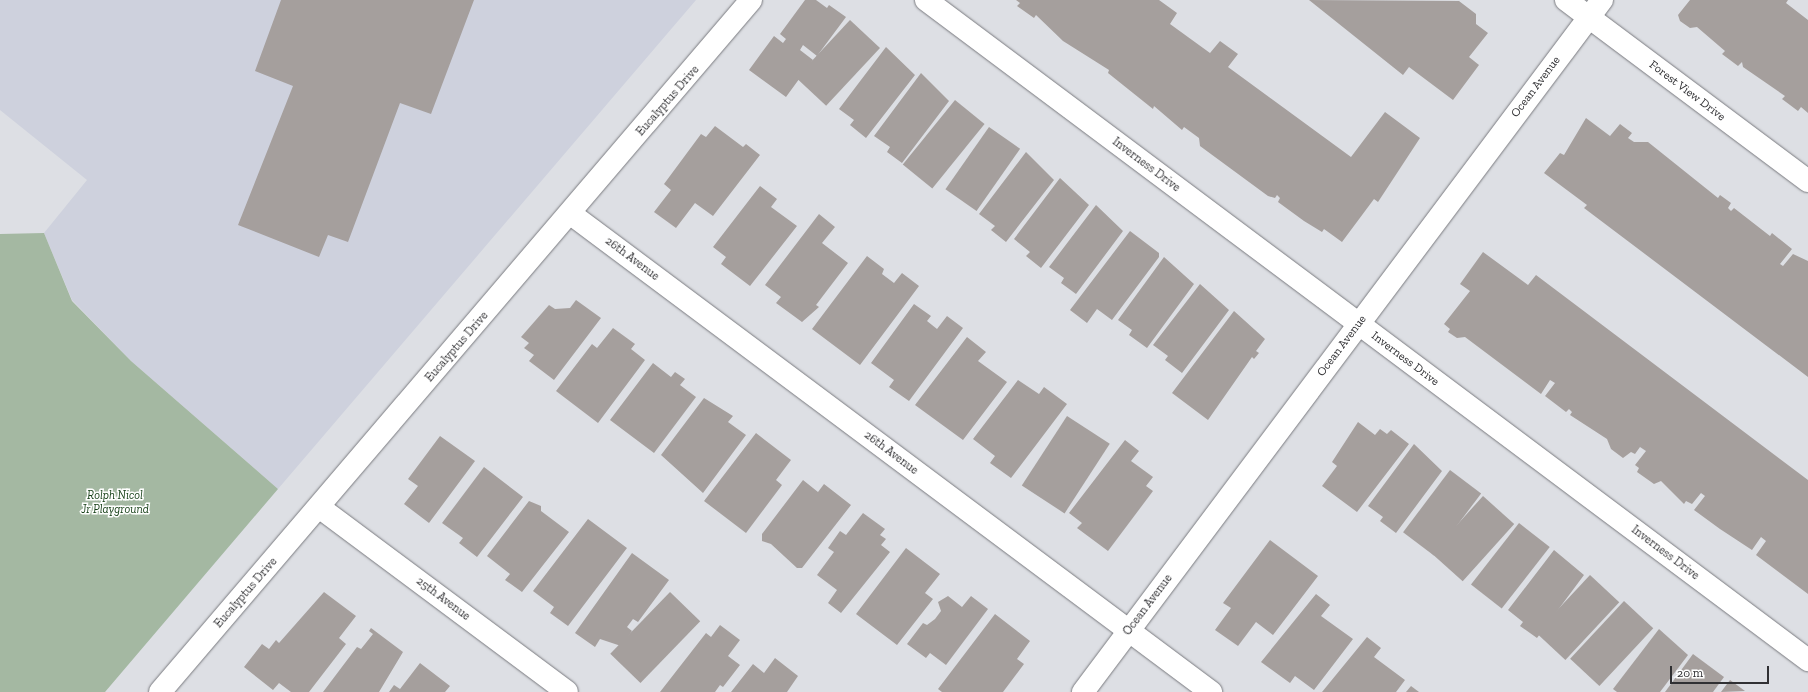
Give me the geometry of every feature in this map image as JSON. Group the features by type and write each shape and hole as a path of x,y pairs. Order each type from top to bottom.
{"street":[{"name":"Eucalyptus Drive","path":"160,692 571,214 751,0"},
{"name":"Inverness Drive","path":"926,0 1808,660"},
{"name":"Forest View Drive","path":"1566,0 1808,181"},
{"name":"Ocean Avenue","path":"1083,692 1602,0"},
{"name":"26th Avenue","path":"571,214 1211,692"},
{"name":"25th Avenue","path":"319,507 567,692"}],"shaded area":[{"path":"0,0 696,0 278,489 131,361 72,300 44,233 87,180 0,110"}],"green space":[{"name":"Rolph Nicol Jr Playground","path":"44,233 72,301 131,361 278,489 105,692 0,692 0,234"}],"building":[{"path":"281,0 474,0 431,114 400,103 348,242 328,235 319,257 238,225 293,86 255,71"},
{"path":"805,0 816,0 827,8 829,5 846,17 817,56 803,45 800,50 813,60 786,97 749,70 774,36 783,43 786,39 780,34"},
{"path":"1016,0 1159,0 1177,13 1170,24 1210,53 1220,41 1238,54 1228,67 1351,157 1385,112 1420,138 1378,202 1374,199 1342,242 1324,229 1322,232 1304,221 1278,202 1280,198 1277,195 1275,198 1268,196 1200,146 1199,138 1184,127 1182,130 1154,106 1153,109 1108,73 1109,70 1063,41 1036,15 1034,18 1017,6 1020,3"},
{"path":"1309,0 1459,1 1476,14 1476,24 1488,33 1469,57 1479,65 1453,100 1409,67 1403,75"},
{"path":"1690,0 1788,0 1786,3 1808,20 1808,113 1801,107 1798,111 1782,99 1785,96 1743,67 1742,62 1738,66 1722,54 1725,51 1697,27 1690,28 1680,21 1678,15"},
{"path":"850,20 880,48 826,106 796,78"},
{"path":"886,47 915,75 866,138 850,125 854,120 839,109"},
{"path":"921,73 949,101 902,163 887,152 890,147 874,136"},
{"path":"955,100 985,124 932,188 903,165"},
{"path":"1586,118 1610,136 1620,124 1632,133 1628,138 1634,142 1648,142 1718,198 1720,195 1731,203 1728,208 1731,211 1734,208 1770,236 1772,233 1792,249 1780,264 1783,266 1793,254 1808,261 1808,377 1584,208 1587,205 1544,173 1560,153 1564,155"},
{"path":"715,126 743,147 746,144 760,155 713,216 695,203 676,228 654,212 671,190 664,184 701,134 706,137"},
{"path":"989,127 1020,149 977,211 945,189"},
{"path":"1026,152 1054,180 1006,242 991,230 995,226 979,214"},
{"path":"1060,178 1089,205 1041,268 1026,256 1030,252 1014,239"},
{"path":"760,186 777,199 771,207 797,226 750,286 721,264 726,257 713,247"},
{"path":"1096,205 1123,231 1076,294 1061,283 1064,278 1049,267"},
{"path":"819,214 835,227 822,243 848,263 816,305 819,307 802,322 776,303 781,297 765,285"},
{"path":"1130,231 1159,253 1159,257 1112,320 1097,309 1087,323 1070,310"},
{"path":"1483,252 1528,285 1536,275 1808,480 1808,594 1756,555 1766,541 1761,537 1752,550 1694,510 1705,496 1701,493 1692,504 1686,501 1684,504 1661,481 1654,484 1637,472 1639,468 1635,465 1646,451 1640,447 1635,454 1631,452 1623,458 1611,449 1607,439 1570,415 1572,412 1569,409 1566,412 1545,396 1555,383 1550,380 1541,394 1465,337 1457,338 1448,332 1450,329 1444,324 1470,291 1460,284"},
{"path":"867,256 884,269 882,274 894,283 902,273 919,286 860,365 812,329"},
{"path":"1164,257 1194,284 1147,348 1129,335 1132,330 1118,320"},
{"path":"1200,284 1229,310 1182,373 1165,360 1168,356 1153,345"},
{"path":"576,300 601,318 554,380 529,361 534,355 524,348 529,343 521,337 549,305 555,309 570,308"},
{"path":"914,304 931,316 927,321 937,329 947,316 963,328 909,401 889,387 894,380 871,363"},
{"path":"1234,311 1265,339 1256,351 1259,353 1254,359 1252,357 1208,420 1172,393"},
{"path":"613,328 635,344 631,349 645,360 598,423 556,391 592,344 597,348"},
{"path":"967,337 986,352 978,361 1007,382 963,440 915,405"},
{"path":"653,363 671,377 675,372 685,379 680,385 696,397 654,453 610,420"},
{"path":"1018,380 1039,394 1044,387 1067,404 1011,478 990,463 995,456 973,439"},
{"path":"704,398 733,416 728,422 746,435 703,493 661,455"},
{"path":"1067,416 1110,444 1065,513 1022,486"},
{"path":"1358,422 1375,435 1380,429 1387,434 1391,430 1409,444 1357,512 1322,486 1337,466 1332,462"},
{"path":"756,433 791,460 776,480 782,485 746,533 704,501"},
{"path":"440,436 475,461 429,523 404,504 418,486 408,479"},
{"path":"1125,440 1139,451 1131,461 1153,477 1146,486 1153,491 1108,551 1077,528 1082,523 1069,513"},
{"path":"1414,444 1442,471 1396,533 1380,521 1383,517 1368,506"},
{"path":"484,467 523,497 477,557 459,543 463,538 442,523"},
{"path":"1450,470 1481,493 1434,556 1403,532"},
{"path":"803,480 818,492 824,484 851,505 802,568 797,568 771,544 762,541 762,534"},
{"path":"1483,496 1514,524 1463,581 1431,553"},
{"path":"529,501 541,506 541,511 569,532 522,592 505,580 510,574 487,556"},
{"path":"863,513 885,529 880,535 886,539 881,545 890,552 841,613 828,603 837,590 817,575 834,552 828,548 840,531 846,535"},
{"path":"588,519 627,548 568,626 550,613 554,607 533,591"},
{"path":"1519,523 1550,547 1502,608 1471,584"},
{"path":"1270,540 1318,576 1273,635 1256,622 1238,646 1215,630 1231,608 1223,603"},
{"path":"906,548 940,574 925,593 933,599 897,645 856,614"},
{"path":"1554,550 1584,575 1537,638 1520,626 1523,622 1508,610"},
{"path":"632,553 669,580 638,622 633,619 627,627 632,631 621,646 600,639 595,647 575,633"},
{"path":"1590,575 1619,602 1565,660 1536,633"},
{"path":"324,592 356,616 339,638 346,644 309,692 291,692 279,683 273,690 244,667 262,644 269,649 276,640 279,643"},
{"path":"670,592 700,621 640,683 610,654"},
{"path":"1316,594 1330,605 1321,616 1353,639 1314,690 1295,676 1290,683 1261,662"},
{"path":"948,596 962,607 971,596 988,609 946,665 930,653 926,658 907,644 923,623 927,625 935,619 941,611 938,602"},
{"path":"1624,601 1653,628 1599,686 1570,659"},
{"path":"995,614 1030,641 1017,659 1024,664 1003,692 942,692 938,689"},
{"path":"720,625 740,640 728,656 740,665 723,687 720,685 715,692 660,692 706,633 711,637"},
{"path":"371,628 403,652 379,692 323,692 357,647 361,649 373,634 369,631"},
{"path":"1659,629 1688,655 1660,692 1617,692 1613,689"},
{"path":"1367,637 1381,648 1374,657 1405,680 1396,692 1322,692"},
{"path":"1693,654 1724,677 1713,692 1665,692"},
{"path":"775,658 798,676 787,692 731,692 753,664 764,673"},
{"path":"420,663 450,686 445,692 389,692 394,685 400,689"},
{"path":"1730,680 1745,691 1721,692"},
{"path":"1411,686 1419,692 1406,692"}]}
